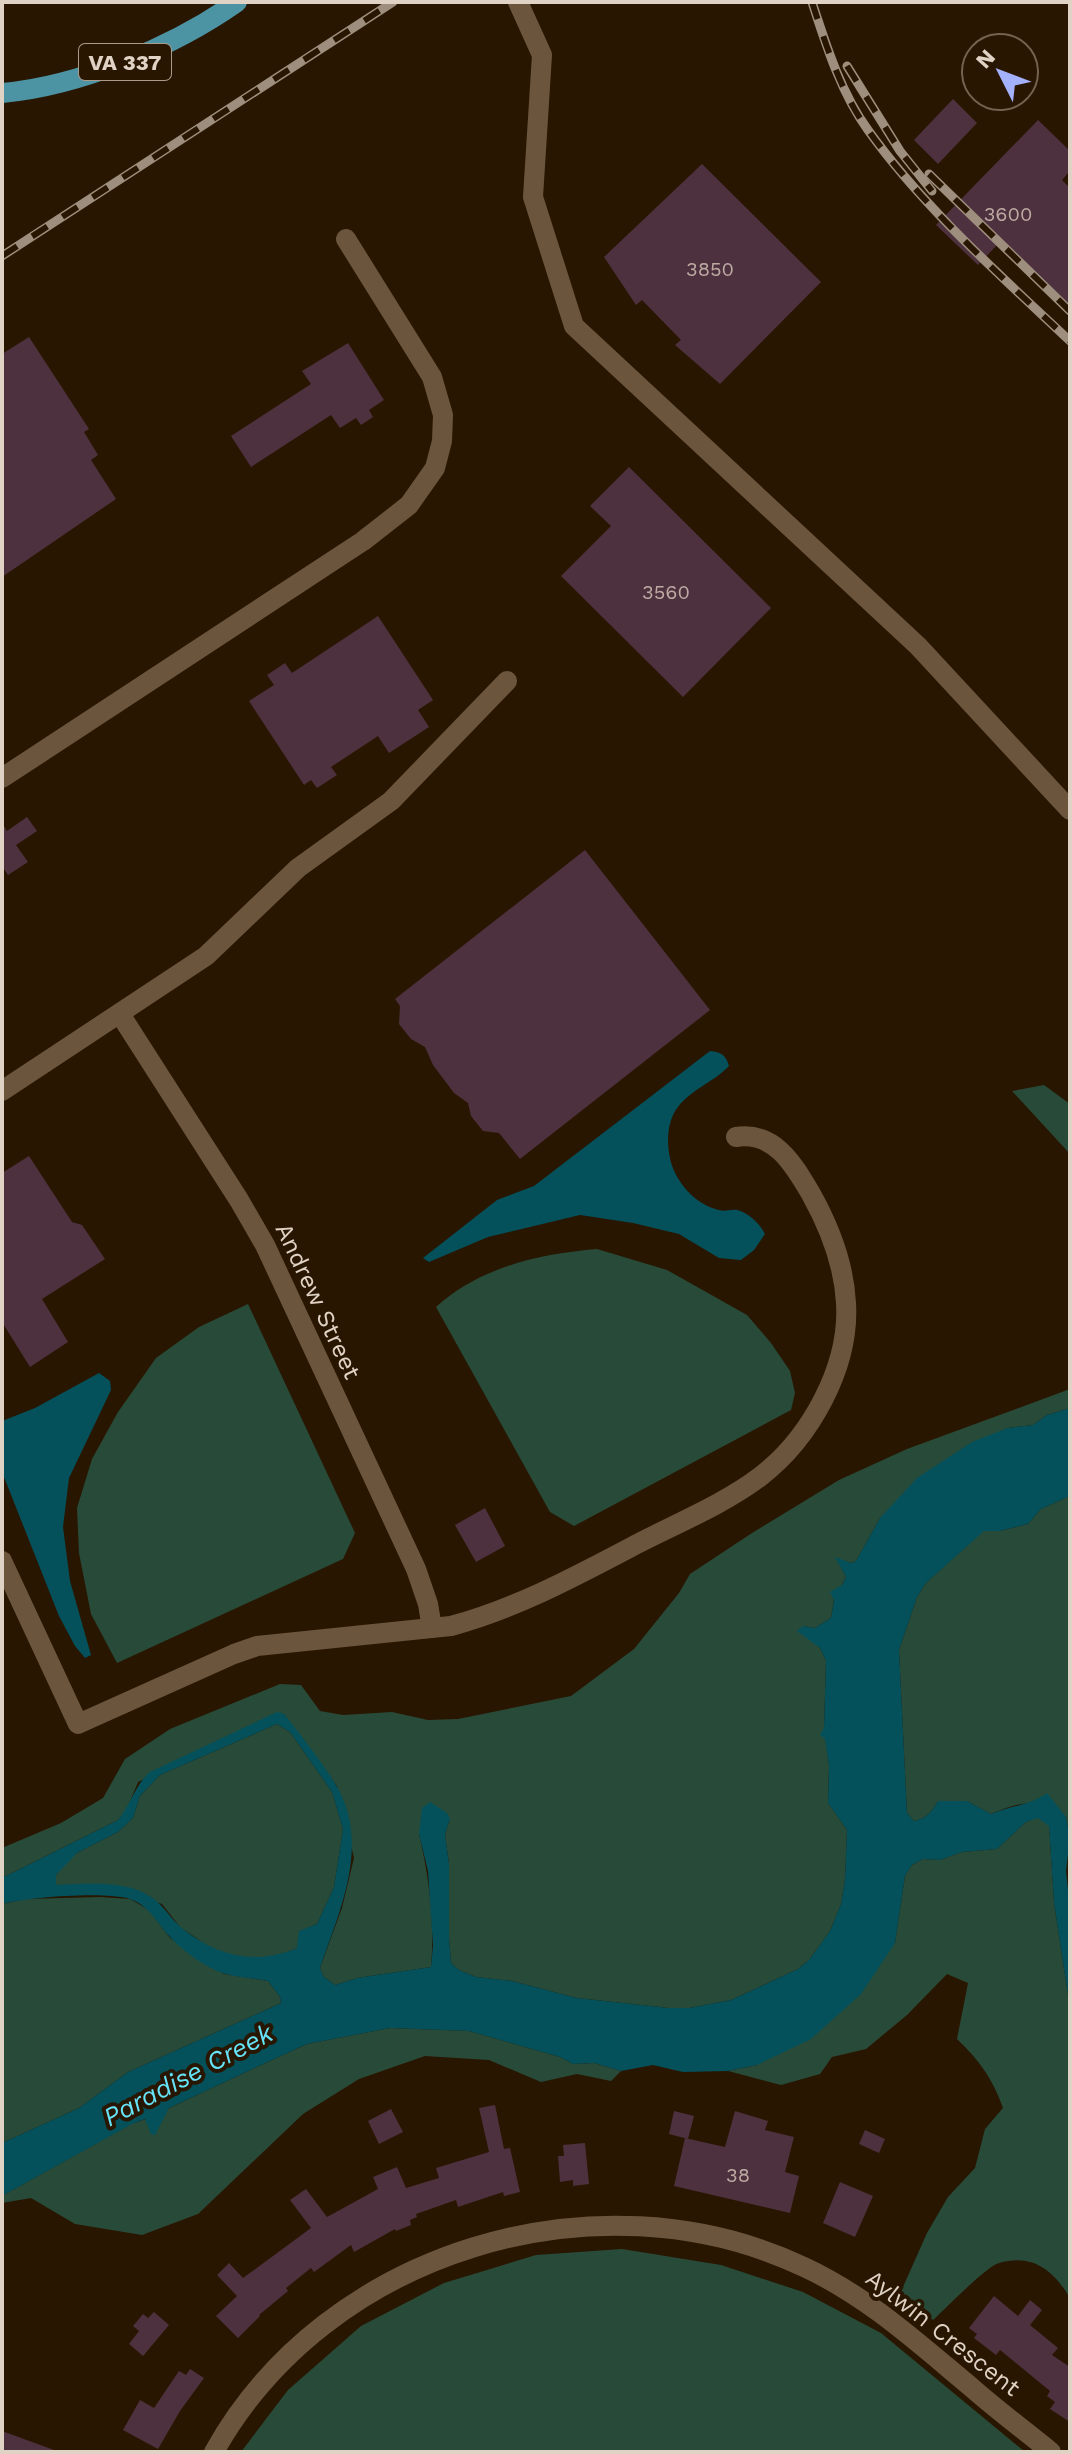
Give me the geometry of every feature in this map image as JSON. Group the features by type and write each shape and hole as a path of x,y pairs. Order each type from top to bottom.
{"main road":[{"name":"VA 337","path":"2,93 29,91 125,62 204,25 237,2"}],"street":[{"path":"518,2 542,55 533,197 574,326 918,646 1070,810"},
{"path":"2,778 363,541 409,505 435,468 442,441 443,415 432,377 346,239"},
{"path":"2,1091 206,956 298,868 391,801 507,681"},
{"name":"Andrew Street","path":"120,1014 265,1245 416,1569 428,1604 432,1628"},
{"path":"2,1561 78,1724 257,1646 432,1628 481,1618 523,1603 739,1490 776,1463 810,1421 826,1393 838,1362 846,1305 836,1249 824,1217 797,1170 764,1138 751,1135 736,1137"},
{"name":"Aylwin Crescent","path":"214,2452 257,2388 300,2345 388,2282 432,2260 528,2232 621,2224 715,2235 804,2267 846,2289 885,2316 1051,2452"}],"green space":[{"path":"1044,1085 1070,1104 1070,1154 1012,1091"},
{"path":"597,1249 667,1270 747,1315 790,1371 795,1393 791,1410 574,1526 550,1512 436,1307 453,1293 491,1272 532,1259"},
{"path":"248,1304 355,1533 343,1559 117,1663 91,1614 79,1553 77,1508 92,1459 118,1412 156,1358 199,1327"},
{"path":"1070,1389 1070,1408 1047,1415 1033,1425 1008,1428 880,1518 856,1561 851,1563 836,1558 846,1577 834,1599 831,1618 815,1628 803,1626 826,1661 824,1728 829,1766 828,1803 847,1830 841,1904 830,1931 809,1960 798,1969 731,2000 689,2008 669,2008 577,1998 512,1981 476,1977 459,1970 451,1963 449,1937 449,1864 445,1834 450,1819 419,1834 430,1900 431,1967 357,1978 335,1985 324,1977 320,1968 342,1908 354,1858 337,1786 284,1714 138,1782 127,1809 118,1820 2,1878 2,1848 61,1823 103,1798 125,1759 170,1729 280,1684 301,1685 320,1711 343,1715 392,1712 428,1720 458,1719 571,1696 634,1649 679,1593 690,1574 752,1533 839,1480 907,1449"},
{"path":"1070,1496 1070,1837 1066,1817 1045,1807 1029,1804 991,1814 967,1801 938,1801 929,1814 914,1821 907,1813 899,1650 917,1597 926,1583 984,1530 1000,1531 1028,1524 1041,1509"},
{"path":"277,1724 290,1732 332,1792 343,1829 334,1887 317,1924 300,1931 297,1948 279,1956 248,1959 215,1951 180,1927 162,1904 108,1886 56,1885 56,1875 65,1863 77,1853 118,1832 133,1818 140,1796 160,1775"},
{"path":"1038,1817 1049,1825 1054,1903 1070,2008 1070,2298 1049,2272 1022,2260 1011,2261 999,2263 985,2272 933,2320 899,2296 927,2233 948,2197 975,2168 985,2129 1003,2108 984,2070 957,2039 968,1983 947,1974 907,2015 866,2049 832,2057 820,2074 781,2085 728,2071 757,2065 895,1943 905,1876 912,1865 923,1859 940,1860 962,1852 997,1849 1026,1822"},
{"path":"26,1899 130,1899 149,1910 170,1938 224,1974 268,1981 281,2003 128,2072 79,2108 2,2143 2,1904"},
{"path":"390,2028 469,2031 560,2057 573,2064 594,2063 621,2071 611,2081 577,2074 541,2082 489,2060 425,2056 359,2079 303,2114 198,2214 142,2235 75,2224 31,2198 2,2203 2,2196 131,2124 146,2119 151,2133 169,2108 307,2044"},
{"path":"622,2249 721,2265 803,2292 881,2333 1025,2452 241,2452 288,2390 361,2326 444,2283 536,2255"}],"water":[{"path":"710,1051 722,1055 729,1066 678,1107 670,1125 669,1153 676,1175 694,1197 719,1210 741,1211 754,1219 763,1230 765,1234 754,1250 741,1260 719,1258 679,1234 580,1215 488,1237 429,1262 423,1258 497,1200 534,1186"},
{"path":"99,1373 110,1381 111,1390 69,1478 63,1527 70,1581 91,1655 85,1658 59,1616 2,1472 2,1421 35,1408"},
{"name":"Paradise Creek","path":"1070,1408 1070,1496 1041,1509 1028,1524 1000,1531 984,1531 926,1583 917,1597 899,1650 907,1813 914,1821 929,1814 938,1801 967,1801 991,1814 1047,1793 1066,1817 1070,1837 1066,1871 1070,1909 1070,2008 1054,1903 1049,1826 1038,1818 1026,1822 997,1849 962,1852 940,1860 923,1859 912,1865 905,1876 895,1943 861,1994 811,2039 757,2065 728,2071 683,2072 653,2065 621,2071 594,2063 573,2064 560,2057 469,2031 390,2028 307,2044 169,2108 155,2135 151,2134 145,2119 132,2124 2,2196 2,2143 79,2108 128,2072 281,2003 268,1981 226,1974 196,1959 137,1902 119,1897 86,1895 2,1904 2,1878 118,1820 150,1772 277,1712 289,1720 336,1785 346,1807 351,1830 349,1877 320,1968 324,1977 335,1985 357,1978 431,1967 433,1945 428,1871 419,1834 422,1808 430,1802 447,1813 450,1819 445,1834 449,1864 449,1937 451,1963 459,1970 476,1977 512,1981 577,1998 689,2008 731,2000 798,1969 809,1960 830,1931 841,1904 847,1830 828,1803 829,1766 825,1739 820,1735 824,1728 826,1661 820,1648 797,1631 803,1626 815,1628 831,1618 834,1600 830,1592 842,1585 846,1577 835,1557 851,1563 856,1561 880,1518 917,1478 972,1442 1008,1428 1033,1425 1047,1415","holes":["277,1724 290,1732 332,1792 343,1829 334,1887 317,1924 299,1931 297,1948 252,1957 223,1952 183,1929 161,1905 142,1892 111,1885 56,1885 56,1875 77,1853 118,1832 133,1818 140,1796 160,1775"]}],"building":[{"path":"953,99 960,106 960,112 966,112 977,123 938,164 914,140"},
{"path":"1038,120 1070,151 1070,171 1062,180 1070,188 1070,312 999,243 978,265 936,225"},
{"path":"702,164 821,282 720,384 675,345 681,340 642,300 636,305 604,257"},
{"path":"29,337 89,429 84,432 98,455 91,460 116,499 2,577 2,354"},
{"path":"348,343 384,400 369,410 373,417 361,425 356,418 340,428 331,415 251,467 231,436 311,384 302,371"},
{"path":"629,467 771,608 683,697 561,576 611,526 590,506"},
{"path":"378,616 433,700 418,710 429,727 389,753 378,736 331,767 337,775 317,788 311,780 304,785 249,701 274,685 267,675 285,663 292,673"},
{"path":"27,817 37,831 16,845 28,862 8,875 2,866 2,823 7,831"},
{"path":"585,850 710,1010 520,1159 499,1133 483,1131 471,1116 468,1103 454,1093 433,1065 425,1047 411,1039 399,1024 400,1006 395,999"},
{"path":"29,1156 72,1222 82,1225 105,1259 42,1299 68,1342 30,1367 2,1322 2,1173"},
{"path":"485,1508 505,1546 476,1562 455,1525"},
{"path":"495,2105 504,2149 510,2148 520,2192 504,2196 503,2192 458,2207 456,2200 416,2214 417,2217 410,2220 411,2225 395,2229 354,2252 351,2245 314,2272 311,2268 286,2288 288,2291 238,2338 216,2316 237,2296 217,2275 229,2263 243,2278 311,2228 290,2200 306,2189 327,2217 378,2189 373,2177 397,2167 406,2188 439,2178 436,2168 489,2152 479,2108"},
{"path":"391,2109 403,2132 379,2144 368,2121"},
{"path":"674,2111 694,2116 688,2139 669,2134"},
{"path":"735,2111 768,2121 765,2130 794,2137 785,2172 799,2176 790,2213 674,2186 685,2138 725,2147"},
{"path":"865,2130 885,2139 879,2153 859,2144"},
{"path":"585,2143 589,2184 573,2186 573,2180 560,2182 558,2156 564,2156 563,2145"},
{"path":"840,2182 873,2196 855,2237 823,2223"},
{"path":"994,2296 1018,2316 1030,2300 1042,2310 1030,2325 1058,2348 1052,2355 1070,2367 1070,2422 1050,2409 1055,2402 1047,2396 1050,2391 1000,2350 996,2355 974,2338 977,2334 969,2328"},
{"path":"154,2312 169,2325 143,2356 129,2344 139,2331 133,2326 143,2314 148,2318"},
{"path":"190,2369 204,2378 158,2449 123,2430 140,2400 154,2408 179,2371 186,2375"},
{"path":"2,2431 54,2450 54,2452 2,2452"}],"railway":[{"path":"2,256 393,2"},
{"path":"812,2 835,68 850,100 890,159 964,240 1070,341"},
{"path":"847,66 900,151 932,191"},
{"path":"929,174 1070,311"}]}
